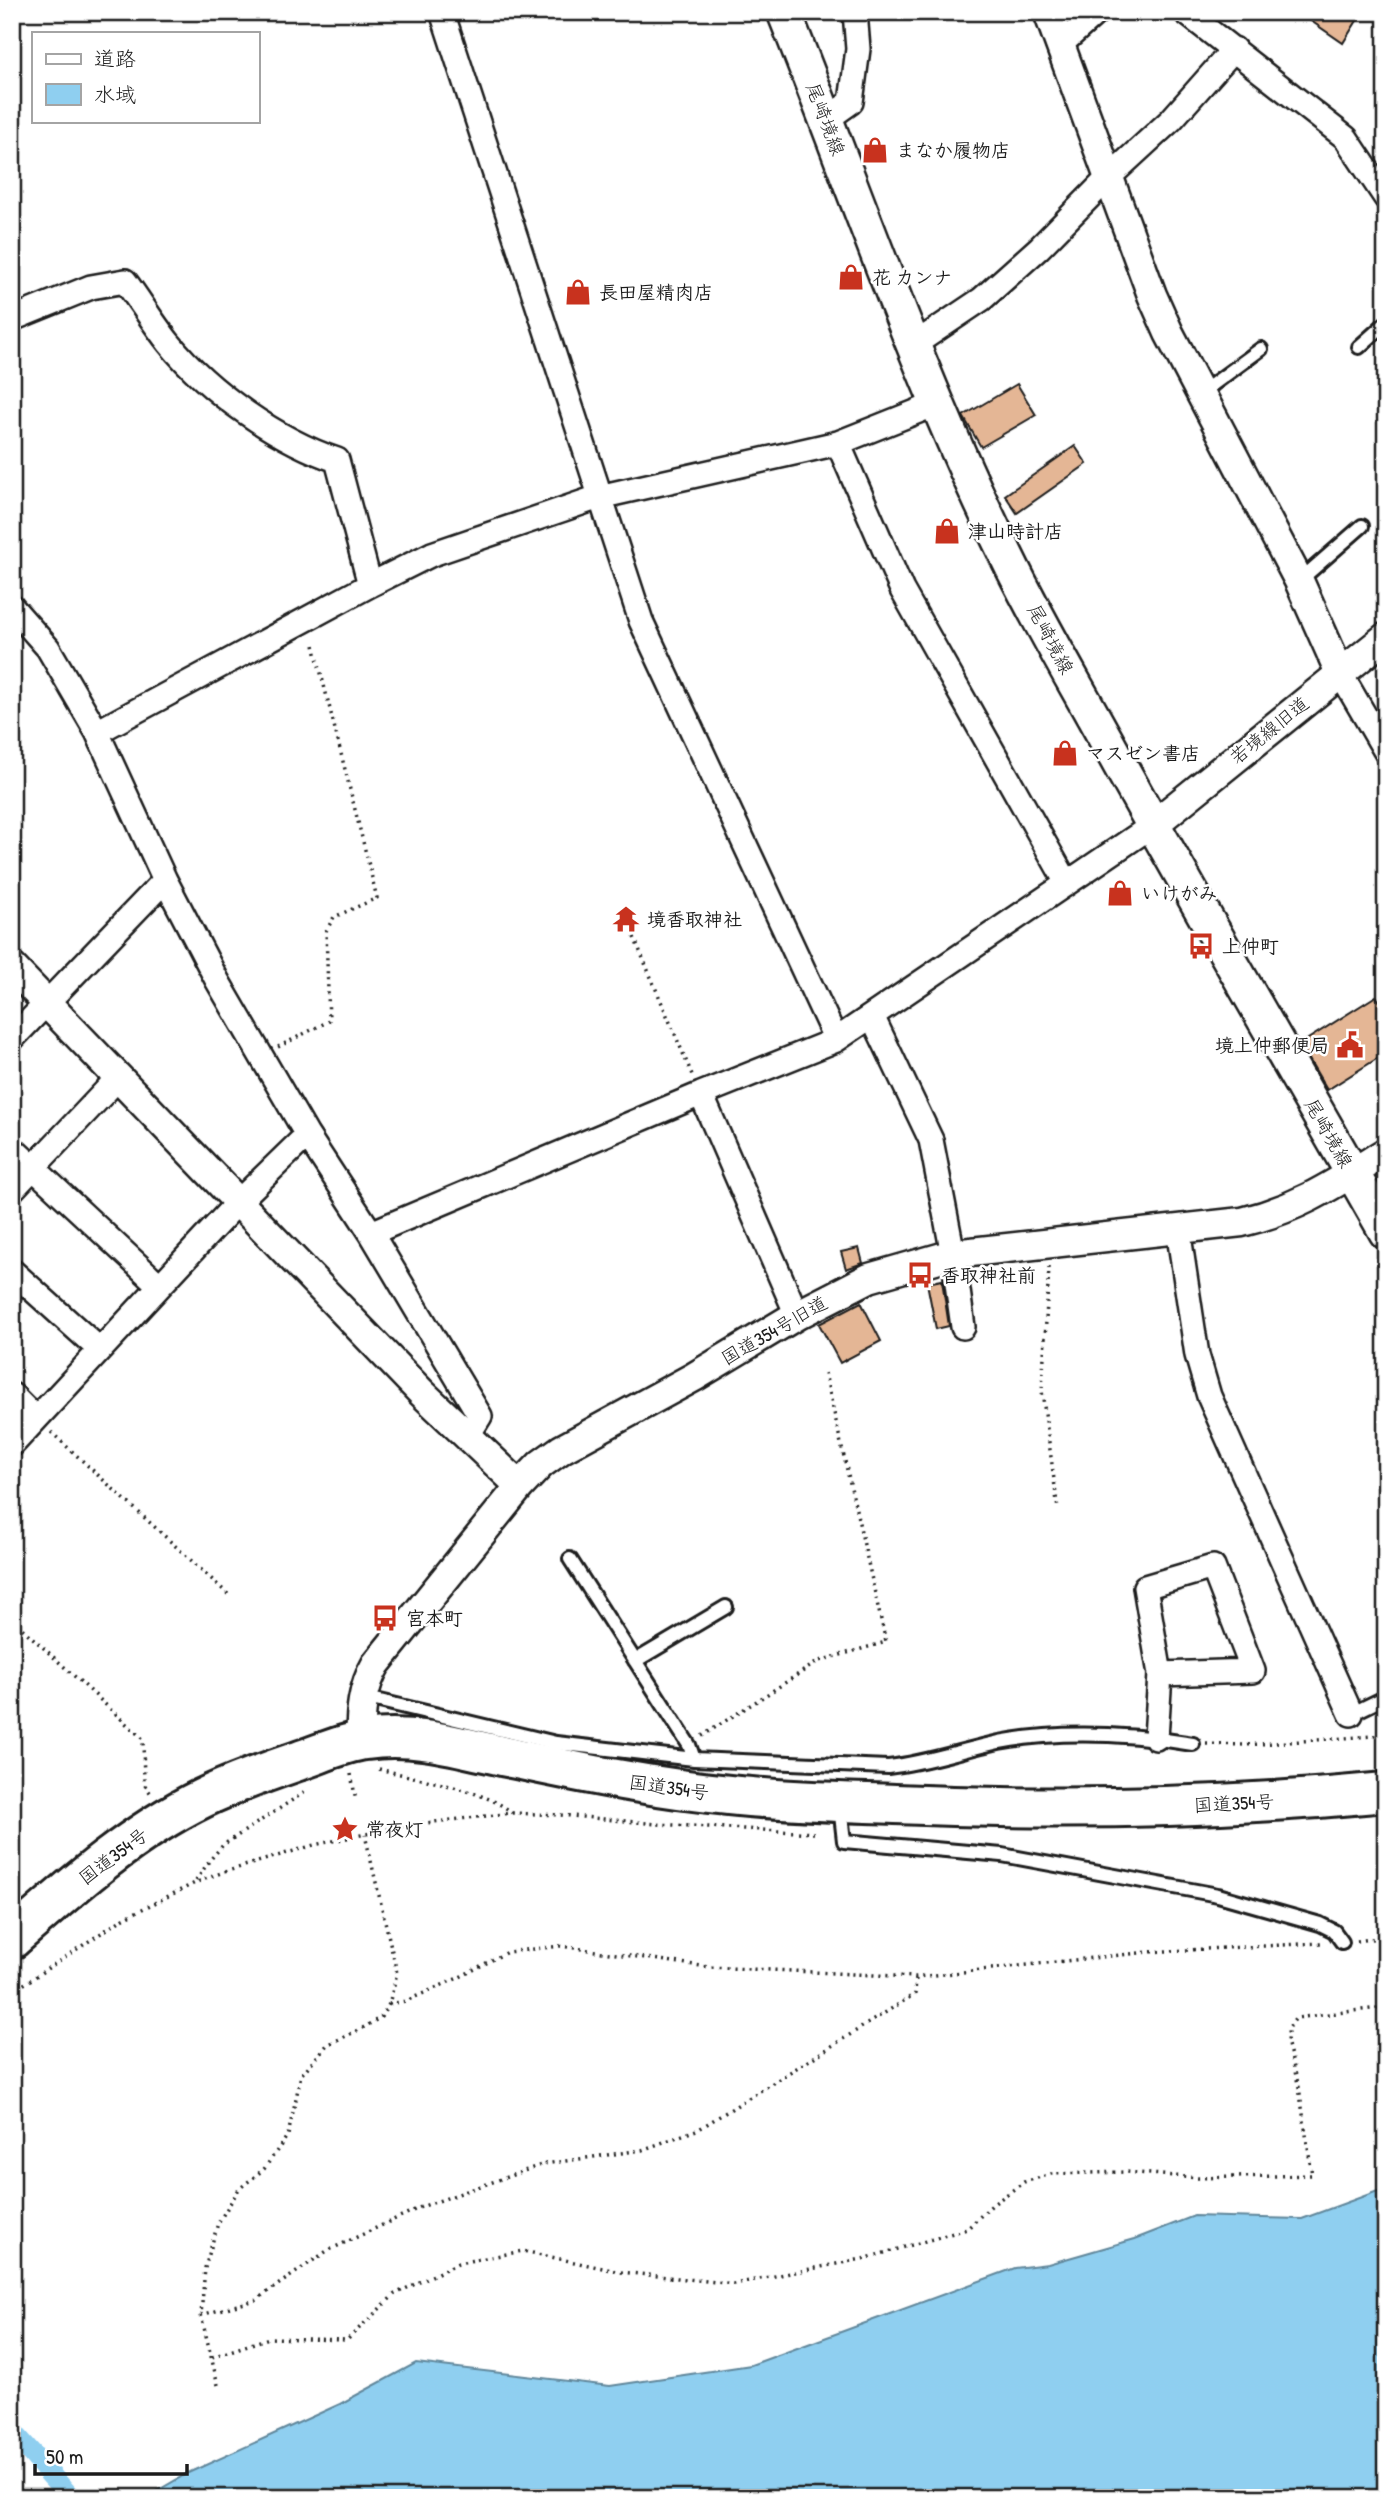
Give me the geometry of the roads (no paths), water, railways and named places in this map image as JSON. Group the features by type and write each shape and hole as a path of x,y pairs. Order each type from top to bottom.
{"highway":[{"name":"国道354号","path":"12,1939 95,1868 168,1817 205,1797 264,1772 367,1754 382,1738 423,1741 620,1781 791,1800 1073,1809 1287,1801 1386,1792"}],"main road":[{"name":"尾崎境線","path":"784,12 912,346 1007,558 1153,825 1386,1232"}],"street":[{"path":"442,12 641,621 836,1040"},
{"path":"827,119 851,102 858,49 855,12"},
{"path":"1048,12 1152,295 1169,333 1299,581 1340,673 1386,752"},
{"path":"1059,46 1097,12"},
{"path":"1185,12 1346,138 1386,198"},
{"path":"912,346 982,299 1038,248 1171,120 1234,49"},
{"path":"12,319 91,287 125,281 170,344 208,383 256,419 312,452 337,460 370,585"},
{"path":"97,732 307,618 432,554 599,497 838,443 936,404"},
{"path":"838,443 902,590 1067,883"},
{"path":"12,607 48,648 97,732 165,880 260,1055 307,1135 371,1233 480,1416 467,1437"},
{"name":"若境線旧道","path":"1153,825 1386,637"},
{"path":"371,1233 836,1040 1153,825"},
{"path":"12,1039 165,880"},
{"path":"12,967 237,1203 467,1437 520,1486"},
{"path":"872,1016 931,1140 953,1254 963,1327"},
{"path":"12,1190 118,1078"},
{"path":"701,1094 797,1315"},
{"path":"12,1445 237,1203 307,1135"},
{"path":"12,1148 160,1286"},
{"name":"国道354号旧道","path":"367,1754 360,1718 367,1682 376,1664 520,1486 541,1464 562,1449 694,1377 797,1315 869,1278 953,1254 1242,1222 1270,1215 1314,1197 1386,1152"},
{"path":"1178,1229 1197,1355 1209,1396 1351,1714"},
{"path":"12,1271 100,1350"},
{"path":"12,1395 36,1419"},
{"path":"1156,1738 1160,1674 1145,1587 1213,1567 1253,1671 1160,1674"}],"lane":[{"path":"1359,347 1386,323"},
{"path":"1201,393 1261,349"},
{"path":"1299,581 1362,526"},
{"path":"570,1559 689,1745 694,1759"},
{"path":"635,1661 726,1607"},
{"path":"363,1697 556,1744 694,1759 888,1768 1000,1742 1089,1736 1156,1738 1193,1744"},
{"path":"1351,1714 1386,1697"},
{"path":"840,1802 844,1841 1002,1855 1218,1895 1320,1924 1334,1931 1342,1942"}],"water":[{"path":"1386,2188 1386,2498 145,2498 188,2473 340,2404 416,2363 610,2386 751,2365 1015,2268 1048,2264 1135,2239 1194,2216 1302,2219"}],"waterway":[{"path":"12,2431 71,2498"}],"place":[{"name":"まなか履物店","path":"875,150"},
{"name":"花 カンナ","path":"851,277"},
{"name":"長田屋精肉店","path":"578,292"},
{"name":"津山時計店","path":"947,531"},
{"name":"マスゼン書店","path":"1065,753"},
{"name":"いけがみ","path":"1120,893"},
{"name":"境香取神社","path":"626,919"},
{"name":"上仲町","path":"1201,946"},
{"name":"境上仲郵便局","path":"1350,1045"},
{"name":"香取神社前","path":"920,1275"},
{"name":"宮本町","path":"385,1618"},
{"name":"常夜灯","path":"345,1829"}]}
